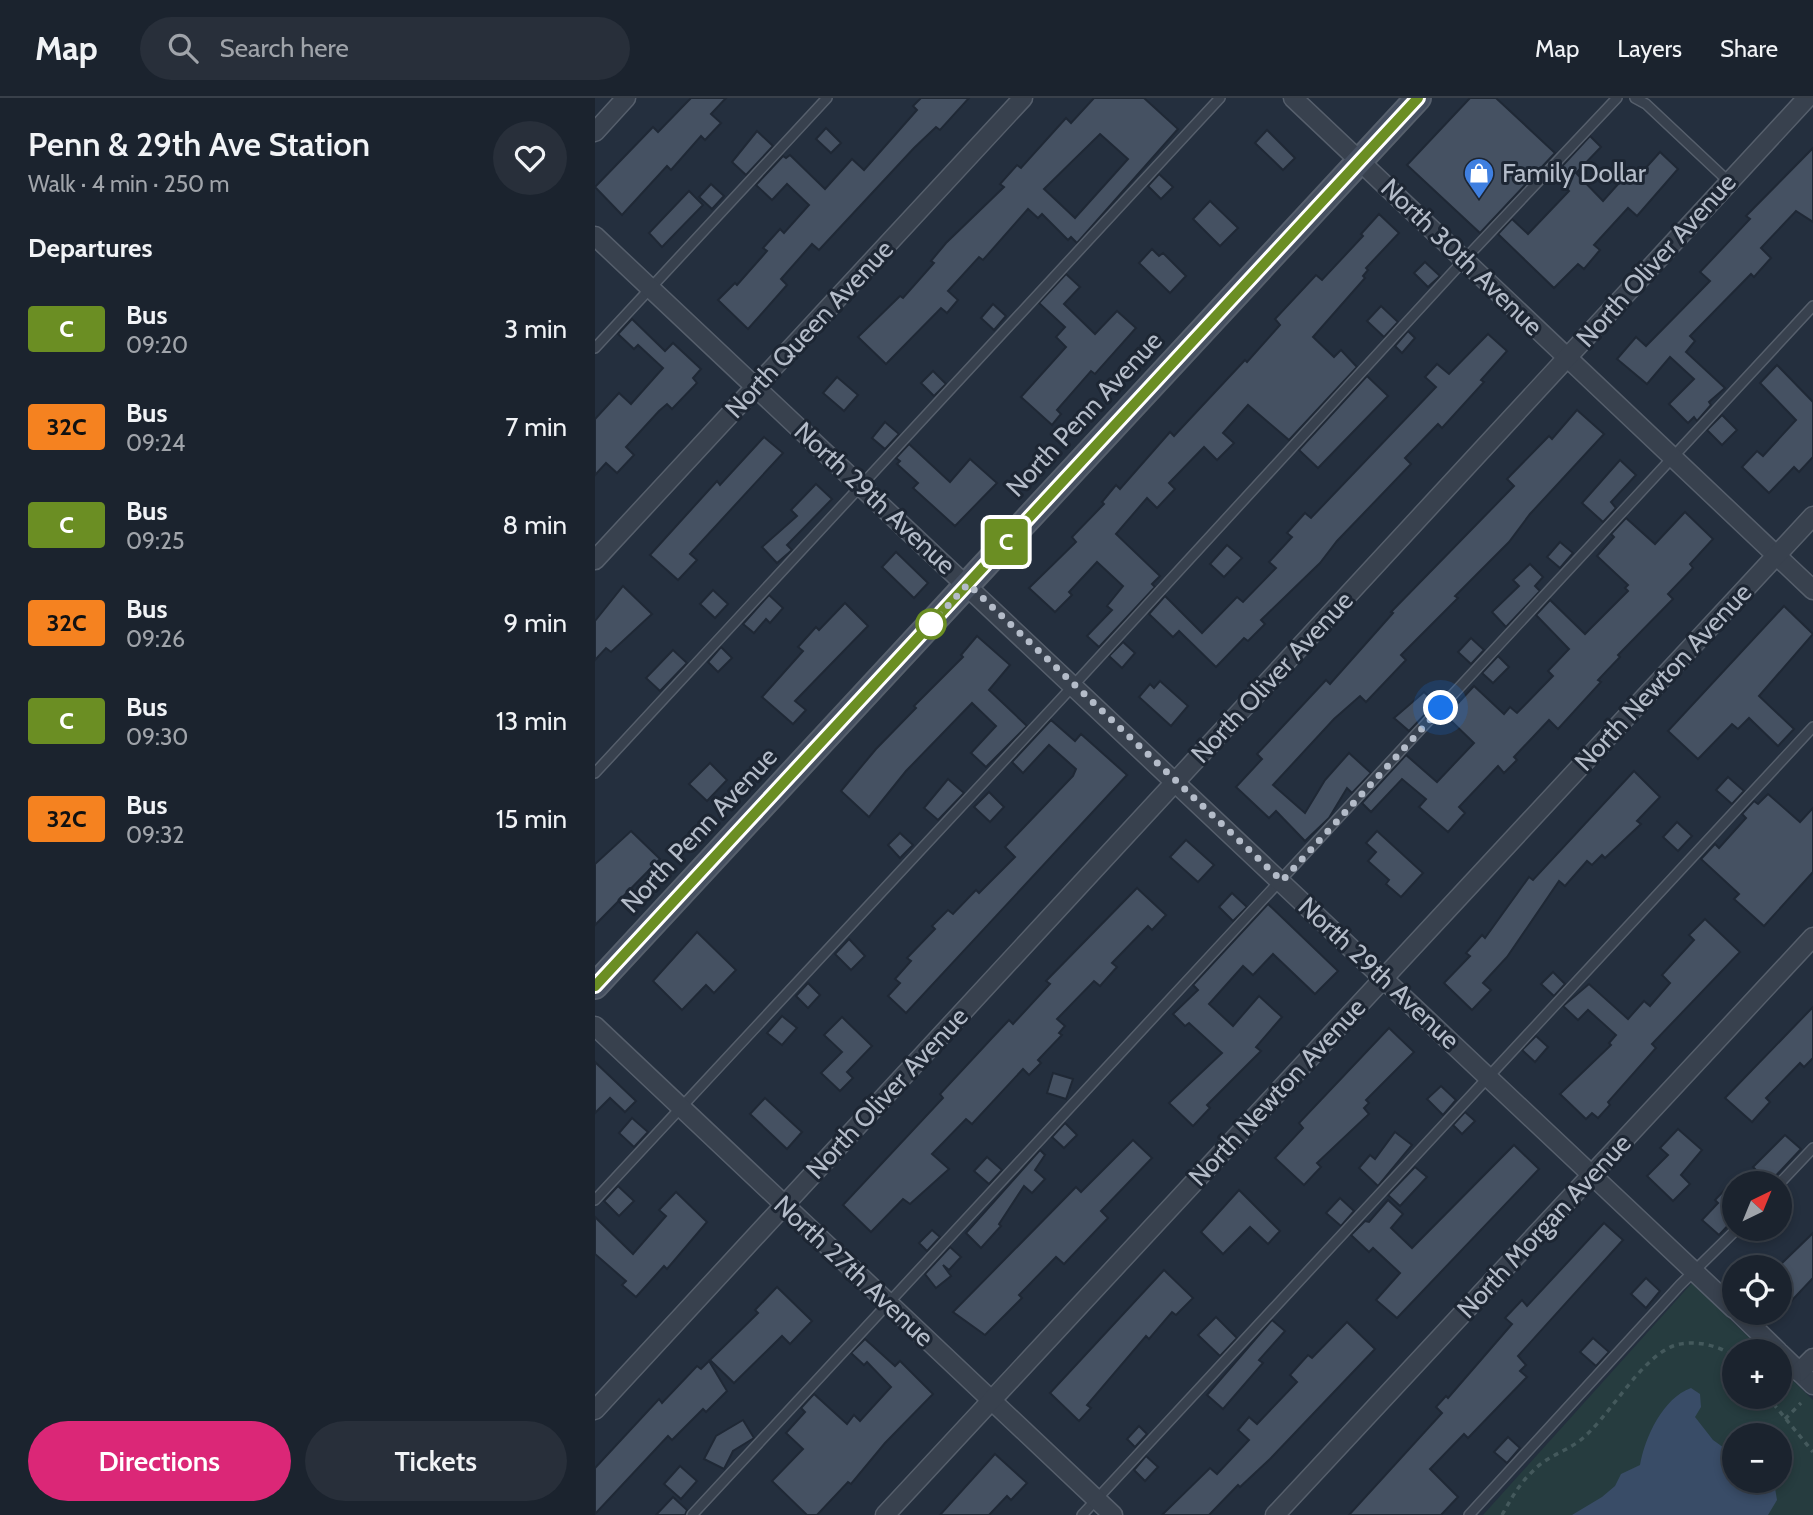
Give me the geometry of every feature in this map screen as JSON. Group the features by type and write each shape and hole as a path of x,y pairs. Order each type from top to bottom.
{"main road":[{"name":"North Penn Avenue","path":"595,986 1418,98"}],"street":[{"path":"595,132 626,98"},
{"name":"North Queen Avenue","path":"595,560 1023,98"},
{"name":"North 30th Avenue","path":"1293,98 1813,590"},
{"name":"North Oliver Avenue","path":"595,1410 1807,98"},
{"name":"North 29th Avenue","path":"595,236 1075,684 1722,1297"},
{"name":"North Newton Avenue","path":"885,1515 1813,516"},
{"name":"North Morgan Avenue","path":"1275,1515 1813,937"},
{"name":"North 27th Avenue","path":"595,1026 1113,1515"},
{"name":"North 29th Avenue","path":"1751,1325 1765,1339"},
{"path":"1800,1372 1813,1358"},
{"name":"North 29th Avenue","path":"1792,1364 1813,1385"}],"lane":[{"path":"595,348 827,98"},
{"path":"595,774 1220,98"},
{"path":"595,1200 1617,98"},
{"path":"1635,98 1646,104 1728,181"},
{"path":"692,1515 1813,306"},
{"path":"1082,1515 1813,727"},
{"path":"1791,1171 1813,1147"},
{"path":"1469,1515 1671,1295 1725,1241"}],"path":[{"path":"1502,1515 1518,1486 1534,1469 1551,1454 1579,1441 1653,1360 1671,1347 1687,1343 1722,1350"},
{"path":"1784,1419 1801,1403"},
{"path":"1777,1409 1804,1438 1813,1452"}],"green space":[{"path":"1692,1283 1722,1312 1722,1325 1736,1325 1750,1339 1722,1339 1722,1409 1792,1409 1792,1380 1813,1400 1813,1515 1483,1515"}],"water":[{"path":"1691,1388 1700,1394 1701,1407 1695,1417 1713,1440 1722,1446 1722,1493 1776,1493 1777,1500 1768,1515 1572,1515 1602,1497 1615,1486 1621,1474 1640,1465 1646,1443 1657,1420 1681,1393"}],"building":[{"path":"691,98 726,98 711,114 721,123 705,140 701,136 671,170 667,166 622,215 595,187 653,127 658,132"},
{"path":"921,98 969,98 940,130 936,127 914,148 819,250 812,244 781,279 787,285 748,329 718,300 735,283 737,285 767,251 763,248 780,229 784,233 809,205 787,184 772,200 756,185 783,156 786,158 790,155 825,189 852,159 864,170 917,110 913,106"},
{"path":"1094,98 1144,98 1178,129 1077,243 1071,237 1068,240 1042,214 1038,218 1028,209 983,260 979,257 948,291 958,300 947,313 941,308 886,364 858,337 900,296 903,298 934,263 931,261 946,243 1004,187 1000,184 1017,165 1021,168 1066,118 1071,123","holes":["1100,134 1128,159 1075,218 1044,189"]},
{"name":"Family Dollar","path":"1470,98 1496,98 1555,153 1480,233 1407,165"},
{"path":"826,128 841,143 831,153 816,139"},
{"path":"1267,130 1295,158 1283,170 1255,143"},
{"path":"757,131 773,146 746,175 732,162"},
{"path":"1590,136 1601,147 1576,173 1603,201 1628,173 1635,180 1660,152 1678,169 1637,216 1628,208 1594,245 1600,250 1584,269 1578,264 1554,288 1498,234 1512,219 1528,234 1569,191 1553,176"},
{"path":"1813,148 1813,222 1796,211 1761,248 1771,258 1754,277 1751,274 1690,336 1695,341 1686,352 1725,388 1709,402 1711,405 1697,421 1694,417 1688,423 1669,404 1694,379 1670,357 1647,384 1617,359 1636,337 1646,346 1710,281 1700,272 1750,219 1746,216"},
{"path":"1159,174 1173,187 1161,199 1148,186"},
{"path":"711,184 724,196 712,209 699,197"},
{"path":"689,191 703,205 662,247 649,233"},
{"path":"1210,201 1238,228 1220,246 1193,219"},
{"path":"1379,214 1399,233 1366,268 1368,270 1363,276 1365,278 1313,337 1334,357 1341,350 1357,367 1289,440 1248,405 1223,433 1234,443 1217,460 1204,447 1169,483 1175,489 1157,508 1147,498 1116,534 1160,576 1152,584 1155,587 1099,647 1087,636 1112,610 1107,606 1123,586 1097,562 1069,592 1072,595 1055,612 1029,588 1076,542 1072,537 1104,504 1102,502 1116,485 1120,489 1170,432 1174,436 1245,360 1247,362 1280,325 1275,319 1316,275 1322,280 1363,236 1361,234"},
{"path":"1152,249 1159,256 1163,253 1186,276 1170,293 1139,263"},
{"path":"1425,262 1440,276 1428,287 1414,273"},
{"path":"1066,274 1080,287 1064,304 1095,334 1117,311 1136,328 1095,374 1091,371 1057,410 1061,414 1052,425 1021,397 1066,347 1056,337 1065,327 1039,303"},
{"path":"993,304 1006,316 994,330 981,318"},
{"path":"1381,306 1398,322 1384,337 1367,321"},
{"path":"632,319 665,351 673,343 701,369 693,378 697,383 672,409 667,404 626,447 634,455 617,473 606,463 595,475 595,419 619,393 631,404 663,368 638,345 634,349 618,334"},
{"path":"1408,331 1415,338 1402,353 1395,346"},
{"path":"1488,334 1507,351 1481,380 1484,382 1442,428 1438,424 1405,458 1411,464 1337,541 1320,563 1261,620 1265,624 1248,641 1244,638 1216,667 1179,631 1173,637 1149,614 1165,596 1202,633 1237,597 1243,602 1276,568 1269,562 1292,537 1287,533 1305,513 1311,518 1436,387 1425,377 1437,364 1449,374"},
{"path":"1777,365 1813,402 1813,457 1799,472 1794,467 1769,493 1742,467 1757,451 1763,456 1796,420 1760,383"},
{"path":"933,371 946,384 934,396 921,383"},
{"path":"1367,376 1388,396 1318,468 1299,450"},
{"path":"837,377 858,395 844,411 823,393"},
{"path":"1577,410 1604,434 1530,514 1509,542 1455,596 1458,598 1401,655 1406,660 1366,702 1360,696 1334,719 1273,785 1305,813 1325,780 1349,753 1371,773 1352,793 1347,788 1329,818 1305,841 1276,811 1269,818 1236,787 1262,759 1257,754 1326,680 1330,684 1393,613 1391,612 1514,486 1507,479 1549,436 1552,439"},
{"path":"1722,415 1737,430 1722,445 1707,430"},
{"path":"885,422 899,434 885,449 872,438"},
{"path":"764,437 783,453 690,554 697,560 678,580 650,555 717,481 720,485"},
{"path":"909,444 950,482 970,459 997,483 955,526 913,488 918,483 897,464 900,461 896,458"},
{"path":"1620,460 1636,475 1611,502 1616,508 1603,522 1582,503"},
{"path":"816,484 832,499 787,545 792,550 777,563 762,547 797,516 791,510"},
{"path":"1685,512 1713,539 1690,564 1693,568 1668,594 1673,599 1618,655 1620,657 1598,680 1601,682 1558,729 1549,720 1514,757 1517,760 1504,773 1498,766 1459,807 1465,813 1448,832 1419,807 1426,799 1402,779 1371,812 1362,803 1406,755 1437,782 1474,743 1446,716 1474,686 1504,714 1510,707 1517,713 1553,676 1548,671 1569,649 1536,615 1550,600 1585,634 1628,591 1625,588 1628,585 1597,556 1614,537 1611,534 1626,518 1655,544"},
{"path":"1560,542 1573,553 1560,568 1547,557"},
{"path":"1227,545 1242,558 1224,577 1210,564"},
{"path":"896,552 928,583 914,598 882,567"},
{"path":"1530,564 1543,577 1535,586 1540,591 1506,627 1492,612 1519,586 1513,580"},
{"path":"623,586 652,614 611,652 606,648 595,660 595,621"},
{"path":"713,590 728,604 715,618 700,604"},
{"path":"769,595 783,608 770,623 766,619 754,633 743,624"},
{"path":"845,603 868,626 795,701 806,710 793,724 762,697 803,651 798,647 816,627 819,630"},
{"path":"1784,606 1813,634 1759,696 1794,729 1778,746 1749,718 1738,729 1732,724 1698,759 1668,731"},
{"path":"977,636 1010,665 989,690 1027,726 986,767 971,753 996,726 972,703 906,771 869,817 841,791 876,749 916,708 914,706 963,657 961,655"},
{"path":"1471,638 1484,650 1471,664 1458,652"},
{"path":"1123,642 1135,653 1122,668 1109,656"},
{"path":"721,647 732,658 718,672 708,662"},
{"path":"673,650 687,663 660,691 646,678"},
{"path":"1498,656 1509,667 1493,683 1482,673"},
{"path":"1160,681 1188,706 1171,726 1139,697 1150,684 1154,688"},
{"path":"1424,692 1436,703 1409,731 1394,718"},
{"path":"1051,720 1075,741 1081,734 1127,775 906,1013 888,996 900,983 895,979 911,961 907,958 935,929 932,926 948,910 953,914 976,890 979,893 1015,857 1005,847 1073,776 1076,769 1049,745 1023,773 1012,762"},
{"path":"710,763 727,780 707,801 689,784"},
{"path":"1634,771 1660,797 1637,821 1641,824 1605,858 1602,855 1592,865 1587,861 1565,886 1559,881 1507,957 1483,983 1491,990 1472,1010 1444,983 1470,956 1466,953 1482,935 1485,938 1529,877 1533,880"},
{"path":"1728,777 1744,791 1732,804 1716,790"},
{"path":"948,779 964,793 938,820 924,808"},
{"path":"989,792 1004,807 990,822 974,807"},
{"path":"1768,794 1800,822 1813,808 1813,872 1764,926 1734,899 1739,894 1701,859 1715,844 1719,848 1746,818 1742,814 1754,801 1758,804"},
{"path":"1677,822 1692,836 1678,851 1663,837"},
{"path":"631,831 660,859 595,925 595,864"},
{"path":"1377,831 1423,873 1401,897 1386,884 1389,880 1368,861 1376,852 1366,843"},
{"path":"900,833 913,845 900,858 888,845"},
{"path":"1186,840 1214,865 1198,882 1170,857"},
{"path":"1137,888 1166,915 1152,930 1148,926 1112,963 1117,967 1100,986 1094,981 1057,1019 1065,1026 1059,1033 1062,1035 1038,1060 1041,1063 1029,1075 1023,1069 972,1124 966,1119 932,1154 949,1169 910,1204 903,1199 871,1232 843,1205 943,1098 940,1094 1009,1020 1013,1024 1050,984 1046,981"},
{"path":"1232,893 1247,907 1233,921 1219,907"},
{"path":"1268,904 1338,971 1315,994 1273,954 1253,975 1243,966 1209,1004 1233,1026 1259,996 1282,1017 1256,1047 1261,1051 1207,1105 1210,1108 1193,1126 1169,1103 1222,1053 1189,1023 1185,1026 1173,1014 1198,990 1193,985"},
{"path":"1705,919 1740,952 1652,1044 1656,1048 1608,1102 1610,1105 1598,1118 1592,1113 1586,1119 1560,1094 1611,1045 1609,1043 1616,1035 1588,1010 1578,1020 1563,1006 1589,984 1628,1019 1644,1001 1650,1006 1670,983 1662,975 1694,940 1689,935"},
{"path":"697,932 736,970 714,993 706,985 682,1010 653,981"},
{"path":"849,939 865,956 851,970 835,954"},
{"path":"1553,972 1565,984 1554,996 1541,984"},
{"path":"808,983 820,995 808,1008 796,996"},
{"path":"1813,1007 1813,1058 1804,1067 1800,1063 1766,1098 1770,1102 1752,1122 1725,1098"},
{"path":"782,1016 797,1028 782,1045 767,1033"},
{"path":"842,1017 872,1046 847,1072 853,1078 840,1091 821,1073 842,1052 824,1035"},
{"path":"1389,1028 1414,1052 1366,1100 1369,1103 1364,1108 1369,1114 1317,1163 1321,1167 1304,1185 1275,1158 1303,1128 1299,1123"},
{"path":"1536,1036 1548,1047 1535,1062 1522,1050"},
{"path":"595,1062 636,1101 625,1112 610,1098 595,1113"},
{"path":"1053,1073 1073,1079 1066,1099 1047,1093"},
{"path":"1441,1086 1456,1100 1443,1115 1427,1099"},
{"path":"765,1098 802,1132 787,1149 750,1114"},
{"path":"1465,1112 1475,1121 1462,1134 1453,1125"},
{"path":"632,1118 648,1132 634,1147 619,1133"},
{"path":"1065,1123 1077,1135 1064,1148 1052,1137"},
{"path":"1678,1129 1702,1150 1681,1175 1690,1184 1673,1201 1647,1176 1668,1155 1660,1148"},
{"path":"1395,1132 1412,1145 1378,1186 1359,1168 1370,1155 1375,1159"},
{"path":"1785,1135 1801,1149 1780,1171 1757,1171 1753,1167"},
{"path":"1133,1140 1152,1158 1101,1211 1108,1218 1064,1264 1056,1257 1019,1295 1022,1298 985,1335 953,1312 1076,1187 1081,1192"},
{"path":"1514,1145 1539,1169 1397,1318 1376,1300 1400,1273 1373,1248 1369,1252 1351,1235 1365,1221 1369,1222 1388,1200 1403,1214 1391,1228 1412,1248"},
{"path":"1040,1150 1045,1155 1035,1170 1045,1179 1032,1193 1024,1186 999,1224 1001,1226 981,1248 966,1233"},
{"path":"987,1157 1002,1170 989,1184 974,1171"},
{"path":"1415,1167 1427,1177 1400,1206 1388,1195"},
{"path":"618,1186 634,1201 619,1216 604,1201"},
{"path":"1239,1190 1280,1231 1268,1244 1250,1227 1223,1254 1201,1232"},
{"path":"676,1192 707,1222 667,1269 664,1266 636,1297 622,1285 626,1281 595,1254 595,1217 633,1254 666,1216 659,1210"},
{"path":"1722,1193 1722,1232 1719,1235 1702,1220 1718,1203 1715,1200"},
{"path":"1340,1198 1354,1211 1341,1226 1326,1213"},
{"path":"1604,1223 1623,1240 1518,1356 1526,1365 1520,1371 1527,1377 1468,1438 1464,1434 1430,1469 1458,1497 1441,1515 1349,1515 1442,1413 1436,1407 1446,1396 1448,1398 1512,1324 1505,1318 1522,1300 1527,1306"},
{"path":"932,1230 940,1237 927,1251 919,1243"},
{"path":"1813,1233 1813,1278 1792,1300 1792,1255"},
{"path":"950,1247 961,1257 949,1270 943,1265 951,1276 936,1288 925,1274"},
{"path":"1164,1270 1193,1298 1176,1315 1172,1312 1149,1339 1146,1336 1087,1405 1091,1408 1079,1421 1050,1393"},
{"path":"1646,1278 1660,1291 1646,1308 1631,1294"},
{"path":"777,1287 812,1321 790,1344 782,1336 734,1383 710,1360 758,1313 755,1310"},
{"path":"1216,1317 1237,1338 1220,1356 1198,1335"},
{"path":"1272,1320 1285,1331 1259,1360 1263,1363 1223,1409 1207,1395"},
{"path":"1347,1322 1375,1349 1270,1459 1240,1487 1238,1485 1209,1515 1162,1515 1210,1468 1217,1474 1249,1440 1238,1430 1249,1417 1257,1424 1297,1382 1290,1375 1308,1355 1312,1358"},
{"path":"1593,1338 1609,1352 1596,1366 1580,1352"},
{"path":"865,1339 895,1366 900,1361 933,1394 885,1443 851,1484 848,1482 817,1515 807,1515 772,1481 803,1449 786,1433 805,1412 801,1408 814,1394 847,1424 854,1415 860,1421 891,1387 867,1362 864,1365 851,1353"},
{"path":"709,1361 727,1391 706,1412 703,1409 672,1440 668,1436 595,1514 595,1468 659,1399 662,1403 697,1366 701,1369"},
{"path":"743,1420 754,1438 733,1451 724,1469 704,1459 716,1436"},
{"path":"1139,1426 1147,1434 1135,1447 1127,1439"},
{"path":"1508,1437 1520,1448 1507,1463 1494,1452"},
{"path":"995,1454 1027,1483 1011,1500 1007,1496 989,1515 940,1515"},
{"path":"1146,1456 1158,1467 1145,1481 1134,1470"},
{"path":"680,1466 697,1481 681,1499 664,1484"},
{"path":"673,1497 687,1510 685,1515 656,1515"}],"bus line":[{"name":"C","path":"595,986 1418,98"}],"place":[{"name":"Family Dollar","path":"1479,200"}],"route":[{"path":"931,624 968,584 1282,881 1441,708"}]}
